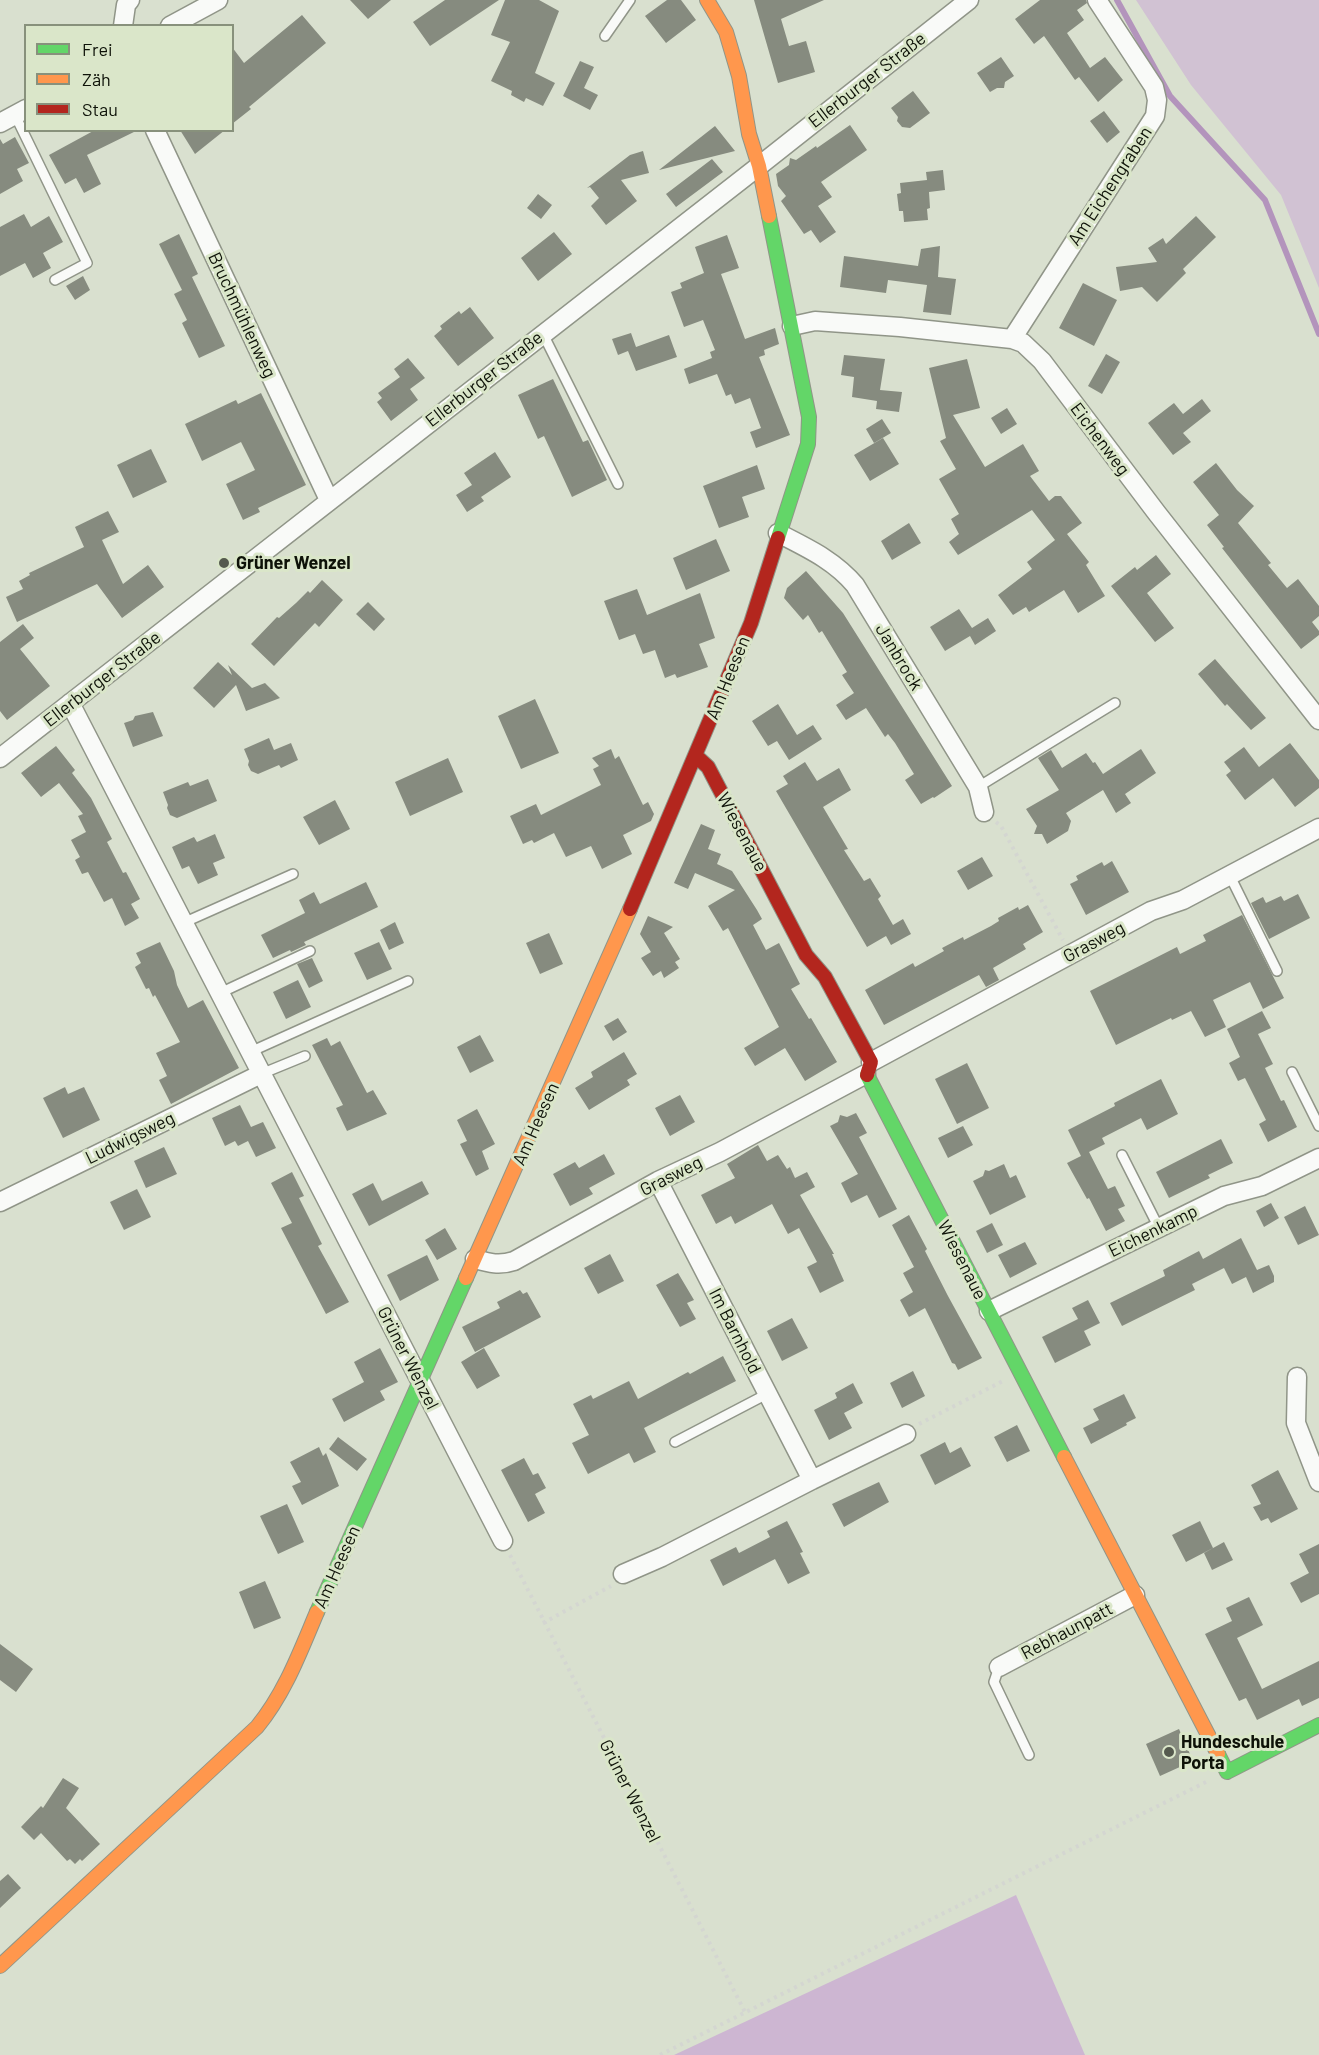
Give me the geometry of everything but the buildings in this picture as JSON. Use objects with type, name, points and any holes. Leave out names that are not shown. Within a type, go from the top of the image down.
[{"type":"street","points":[[123,24],[126,5],[130,0]]},
{"type":"street","points":[[174,24],[218,0]]},
{"type":"street","name":"Am Heesen","points":[[0,1966],[257,1727],[272,1709],[285,1686],[420,1380],[554,1086],[751,623],[808,444],[809,417],[759,166],[748,134],[739,76],[726,32],[708,0]]},
{"type":"street","name":"Ellerburger Straße","points":[[0,758],[969,0]]},
{"type":"street","name":"Am Eichengraben","points":[[1012,339],[1155,116],[1157,100],[1154,87],[1097,0]]},
{"type":"street","name":"Bruchmühlenweg","points":[[156,132],[329,500]]},
{"type":"street","name":"Eichenweg","points":[[792,326],[815,321],[900,327],[1012,339],[1023,343],[1042,361],[1156,512],[1319,720]]},
{"type":"street","name":"Janbrock","points":[[778,533],[829,560],[843,570],[855,585],[978,787],[984,812]]},
{"type":"street","name":"Grüner Wenzel","points":[[70,703],[503,1541]]},
{"type":"street","name":"Wiesenaue","points":[[696,756],[708,767],[807,955],[825,977],[989,1311],[1227,1772]]},
{"type":"street","name":"Grasweg","points":[[475,1258],[490,1264],[514,1262],[658,1181],[720,1152],[1071,954],[1151,911],[1183,900],[1319,828]]},
{"type":"street","name":"Ludwigsweg","points":[[0,1202],[261,1074]]},
{"type":"street","name":"Eichenkamp","points":[[989,1311],[1224,1196],[1262,1186],[1319,1158]]},
{"type":"street","name":"Im Barnhold","points":[[658,1181],[812,1480]]},
{"type":"street","points":[[1297,1377],[1296,1423],[1319,1482]]},
{"type":"street","points":[[623,1574],[906,1434]]},
{"type":"street","name":"Rebhaunpatt","points":[[999,1667],[1135,1595]]},
{"type":"street","points":[[1227,1772],[1319,1725]]},
{"type":"lane","points":[[605,36],[630,0]]},
{"type":"lane","points":[[13,116],[87,263],[55,280]]},
{"type":"lane","points":[[543,334],[618,484]]},
{"type":"lane","points":[[978,787],[1115,703]]},
{"type":"lane","points":[[183,923],[292,874]]},
{"type":"lane","points":[[1230,876],[1277,971]]},
{"type":"lane","points":[[220,993],[310,951]]},
{"type":"lane","points":[[250,1052],[408,981]]},
{"type":"lane","points":[[261,1074],[305,1056]]},
{"type":"lane","points":[[1292,1072],[1319,1126]]},
{"type":"lane","points":[[1122,1155],[1159,1228]]},
{"type":"lane","points":[[675,1442],[767,1394]]},
{"type":"lane","points":[[999,1667],[994,1682],[1029,1755]]},
{"type":"path","points":[[984,812],[1001,826],[1071,954]]},
{"type":"path","points":[[906,1434],[914,1427],[1020,1372]]},
{"type":"path","name":"Grüner Wenzel","points":[[503,1541],[543,1623],[746,2014]]},
{"type":"path","points":[[543,1623],[607,1589],[623,1574]]},
{"type":"path","points":[[660,2055],[1227,1772]]},
{"type":"shaded area","points":[[1136,0],[1319,0],[1319,288],[1281,195],[1191,85]]},
{"type":"shaded area","points":[[1016,1895],[1085,2055],[674,2055]]},
{"type":"waterway","points":[[1117,0],[1170,96],[1265,200],[1319,334]]},
{"type":"traffic: fast","points":[[769,216],[809,417],[808,444],[778,538]]},
{"type":"traffic: fast","points":[[867,1075],[1064,1457]]},
{"type":"traffic: fast","points":[[317,1612],[466,1278]]},
{"type":"traffic: fast","points":[[1218,1754],[1227,1772],[1319,1725]]},
{"type":"traffic: slow","points":[[707,0],[726,32],[739,76],[749,134],[759,166],[769,216]]},
{"type":"traffic: slow","points":[[466,1278],[630,909]]},
{"type":"traffic: slow","points":[[1064,1457],[1218,1754]]},
{"type":"traffic: slow","points":[[0,1966],[257,1727],[284,1686],[317,1612]]},
{"type":"traffic: jam","points":[[630,909],[751,623],[778,538]]},
{"type":"traffic: jam","points":[[696,756],[708,767],[806,955],[825,977],[871,1062],[867,1075]]},
{"type":"place","name":"Grüner Wenzel","points":[[224,563]]},
{"type":"place","name":"Hundeschule Porta","points":[[1169,1752]]}]
